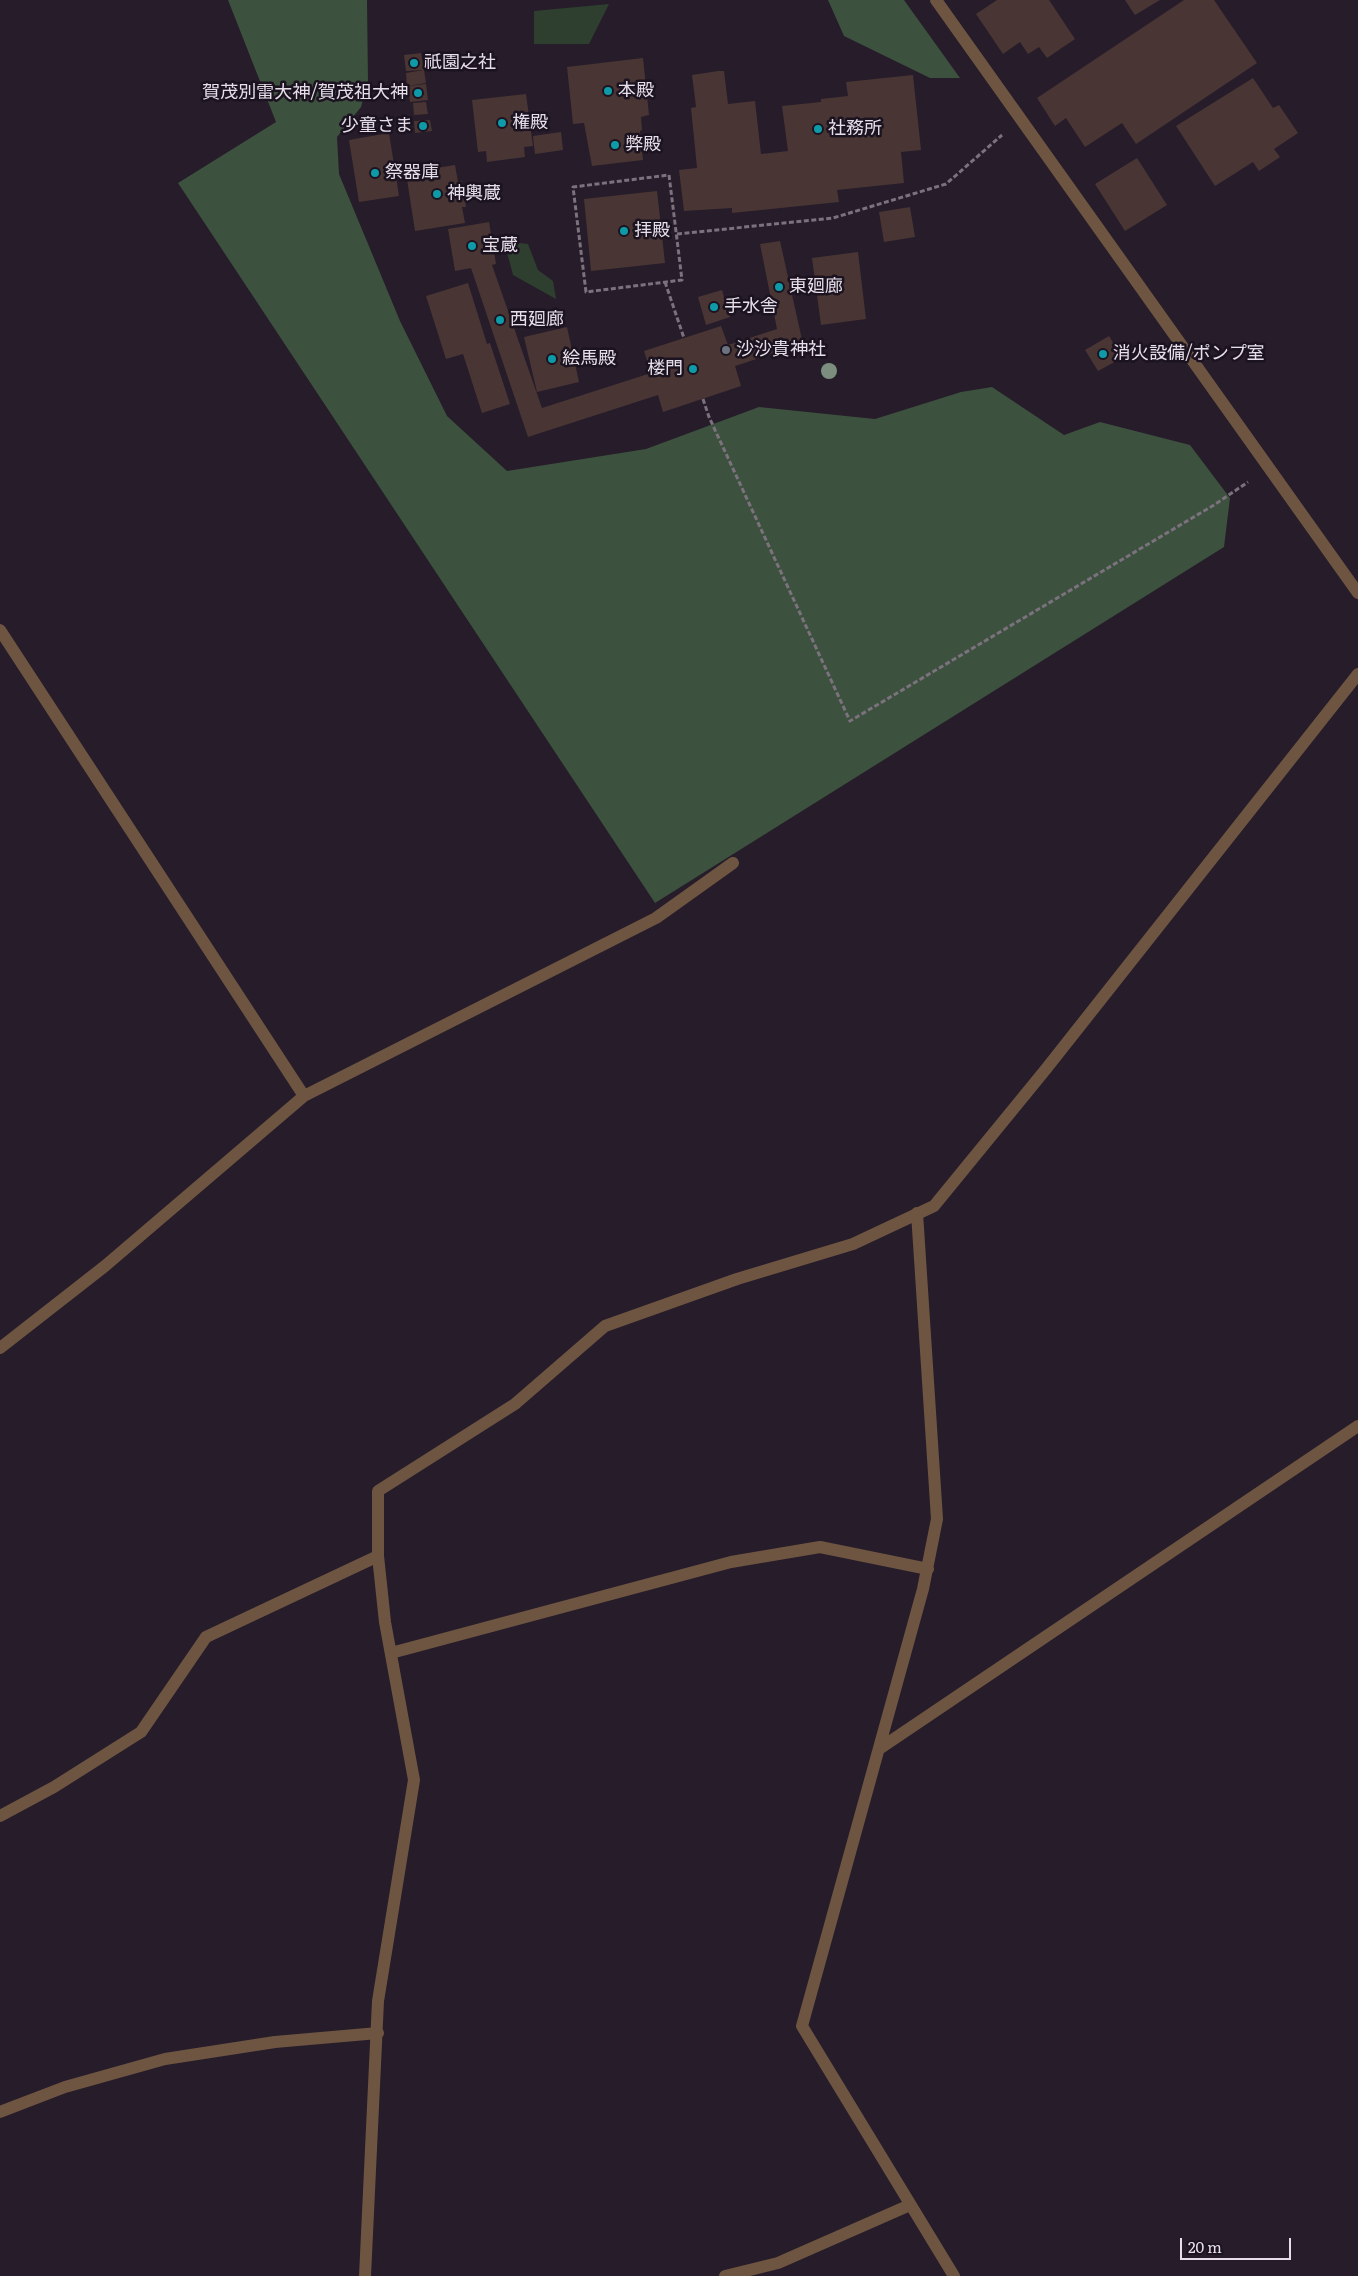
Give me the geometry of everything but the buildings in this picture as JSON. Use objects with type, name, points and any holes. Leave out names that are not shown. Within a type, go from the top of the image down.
[{"type":"street","points":[[936,0],[1358,593]]},
{"type":"street","points":[[0,630],[304,1096]]},
{"type":"street","points":[[365,2276],[378,2002],[414,1780],[385,1622],[378,1556],[378,1491],[515,1404],[604,1326],[737,1279],[854,1244],[934,1206],[1034,1085],[1358,674]]},
{"type":"street","points":[[0,1348],[105,1266],[304,1096],[656,918],[733,863]]},
{"type":"street","points":[[917,1213],[937,1519],[928,1569],[802,2026],[954,2276]]},
{"type":"street","points":[[879,1749],[1358,1426]]},
{"type":"street","points":[[391,1653],[731,1562],[820,1547],[928,1569]]},
{"type":"street","points":[[0,1816],[54,1787],[141,1732],[206,1637],[378,1556]]},
{"type":"street","points":[[0,2112],[65,2087],[166,2060],[276,2042],[378,2033]]},
{"type":"street","points":[[725,2276],[778,2263],[910,2205]]},
{"type":"path","points":[[676,234],[833,218],[946,184],[1021,118]]},
{"type":"path","points":[[669,175],[676,234],[682,280],[586,292],[573,187],[669,175]]},
{"type":"path","points":[[665,282],[684,338]]},
{"type":"path","points":[[703,399],[709,417],[850,721],[1214,505],[1268,469]]},
{"type":"green space","points":[[228,0],[367,0],[368,81],[361,107],[337,137],[339,174],[400,321],[447,416],[507,471],[646,449],[759,407],[875,419],[961,392],[992,387],[1064,435],[1100,422],[1190,445],[1230,498],[1224,547],[655,903],[178,183],[276,122]]},
{"type":"green space","points":[[828,0],[904,0],[960,78],[930,78],[844,36]]},
{"type":"green space","points":[[609,4],[589,44],[534,44],[534,11]]},
{"type":"green space","points":[[504,241],[528,244],[538,270],[553,281],[556,299],[513,275]]},
{"type":"place","name":"祇園之社","points":[[414,63]]},
{"type":"place","name":"本殿","points":[[608,91]]},
{"type":"place","name":"賀茂別雷大神/賀茂祖大神","points":[[418,93]]},
{"type":"place","name":"権殿","points":[[502,123]]},
{"type":"place","name":"少童さま","points":[[423,126]]},
{"type":"place","name":"社務所","points":[[818,129]]},
{"type":"place","name":"弊殿","points":[[615,145]]},
{"type":"place","name":"祭器庫","points":[[375,173]]},
{"type":"place","name":"神輿蔵","points":[[437,194]]},
{"type":"place","name":"拝殿","points":[[624,231]]},
{"type":"place","name":"宝蔵","points":[[472,246]]},
{"type":"place","name":"東廻廊","points":[[779,287]]},
{"type":"place","name":"手水舎","points":[[714,307]]},
{"type":"place","name":"西廻廊","points":[[500,320]]},
{"type":"place","name":"沙沙貴神社","points":[[726,350]]},
{"type":"place","name":"消火設備/ポンプ室","points":[[1103,354]]},
{"type":"place","name":"絵馬殿","points":[[552,359]]},
{"type":"place","name":"楼門","points":[[693,369]]}]
